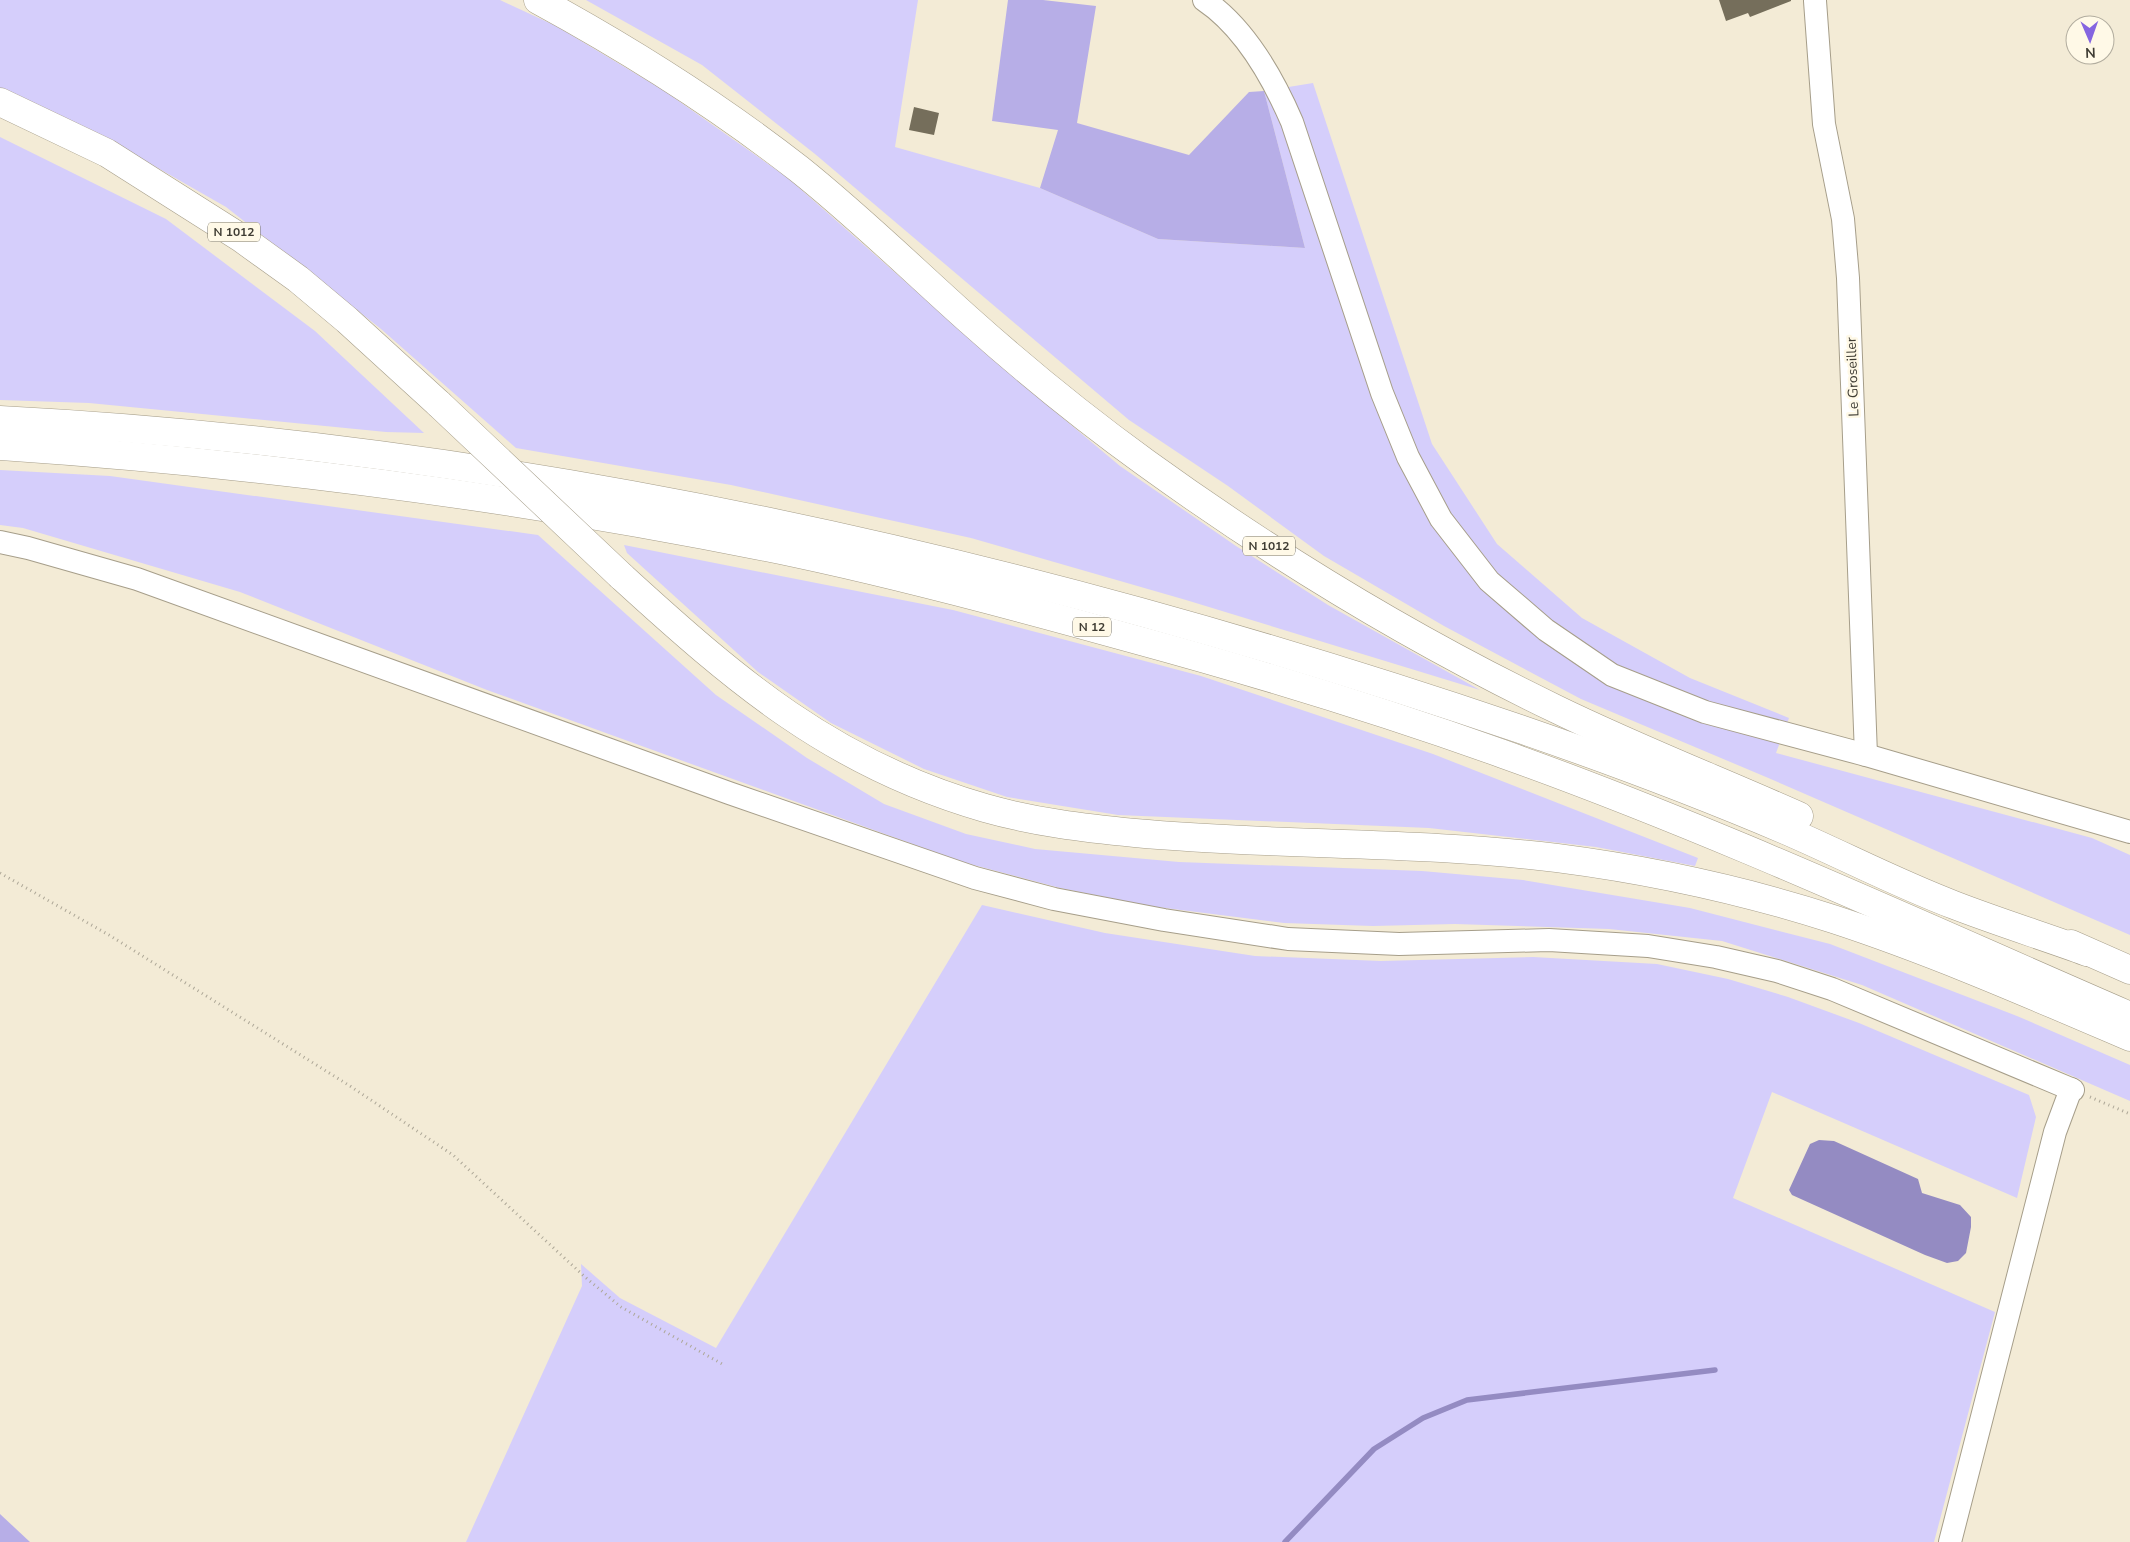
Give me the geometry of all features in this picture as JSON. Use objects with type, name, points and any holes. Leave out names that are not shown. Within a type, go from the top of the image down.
[{"type":"highway","name":"N 1012","points":[[538,0],[602,35],[672,78],[799,169],[1021,365],[1087,418],[1205,504],[1323,582],[1412,634],[1556,709],[1657,756],[1926,872],[2087,952]]},
{"type":"highway","name":"N 1012","points":[[0,102],[107,153],[242,238],[298,279],[348,320],[621,576],[717,662],[803,726],[856,758],[887,773],[987,809],[1076,827],[1135,833],[1484,851],[1558,858],[1654,873],[1764,899],[1883,936],[1951,962],[2130,1037]]},
{"type":"highway","name":"N 12","points":[[0,420],[253,440],[470,468],[714,510],[961,564],[1207,629],[1524,730],[1641,772],[1784,830],[1949,903],[2087,952],[2130,970]]},
{"type":"highway","name":"N 12","points":[[0,446],[116,454],[279,470],[504,500],[769,548],[954,589],[1203,658],[1354,704],[1626,798],[2130,1016]]},
{"type":"street","points":[[1204,0],[1226,20],[1247,44],[1266,70],[1280,95],[1292,122],[1382,393],[1408,458],[1441,519],[1489,581],[1546,630],[1612,675],[1705,712],[2130,832]]},
{"type":"street","name":"Le Groseiller","points":[[1815,1],[1824,124],[1843,219],[1848,278],[1866,756]]},
{"type":"street","points":[[0,542],[138,579],[729,793],[975,878],[1054,898],[1145,916],[1288,939],[1399,944],[1549,940],[1648,946],[1716,957],[1777,971],[1832,989],[2072,1089],[2055,1132],[1950,1542]]},
{"type":"path","points":[[0,873],[110,935],[350,1086],[453,1155],[584,1277],[621,1307],[724,1365]]},
{"type":"path","points":[[2072,1089],[2130,1114]]},
{"type":"shaded area","points":[[0,0],[500,0],[556,26],[663,90],[788,178],[1009,373],[1120,466],[1236,546],[1328,605],[1480,690],[1186,600],[971,538],[731,485],[516,448],[381,329],[226,207],[93,131],[0,88]]},
{"type":"shaded area","points":[[586,0],[918,0],[895,147],[1040,188],[1158,239],[1305,248],[1264,91],[1313,83],[1432,444],[1497,544],[1582,618],[1690,678],[1789,718],[1776,753],[2092,838],[2130,855],[2130,935],[1581,699],[1444,626],[1324,556],[1228,486],[1129,420],[815,154],[702,65]]},
{"type":"shaded area","points":[[1008,0],[1043,0],[1096,6],[1077,123],[1189,155],[1249,92],[1264,91],[1305,248],[1158,239],[1040,188],[1058,130],[992,121]]},
{"type":"shaded area","points":[[0,137],[166,219],[315,331],[424,433],[386,432],[89,403],[0,400]]},
{"type":"shaded area","points":[[0,470],[110,476],[538,535],[716,695],[807,758],[884,804],[966,834],[1035,849],[1179,862],[1422,871],[1523,880],[1690,908],[1830,944],[2017,1016],[2130,1065],[2130,1101],[1862,985],[1722,941],[1609,929],[1455,924],[1373,926],[1284,923],[1149,906],[1060,888],[962,862],[487,690],[240,592],[23,528],[0,525]]},
{"type":"shaded area","points":[[624,545],[953,610],[1201,676],[1433,754],[1698,858],[1695,866],[1596,847],[1429,828],[1118,815],[1007,797],[924,769],[831,723],[758,672],[627,553]]},
{"type":"shaded area","points":[[982,905],[1105,933],[1255,956],[1381,961],[1533,957],[1657,964],[1728,979],[1788,997],[1859,1023],[2029,1095],[2036,1117],[2017,1198],[1772,1092],[1733,1198],[1995,1312],[1934,1542],[466,1542],[582,1286],[581,1264],[620,1298],[716,1348]]},
{"type":"shaded area","points":[[1819,1140],[1834,1141],[1918,1179],[1922,1193],[1960,1205],[1971,1217],[1966,1253],[1958,1261],[1947,1263],[1925,1255],[1792,1195],[1789,1190],[1810,1144]]},
{"type":"shaded area","points":[[0,1514],[30,1542],[0,1542]]},
{"type":"building","points":[[1719,0],[1791,1],[1750,17],[1748,13],[1726,21]]},
{"type":"building","points":[[914,107],[939,113],[934,135],[909,130]]},
{"type":"waterway","points":[[1285,1542],[1374,1449],[1423,1418],[1467,1400],[1715,1370]]}]
